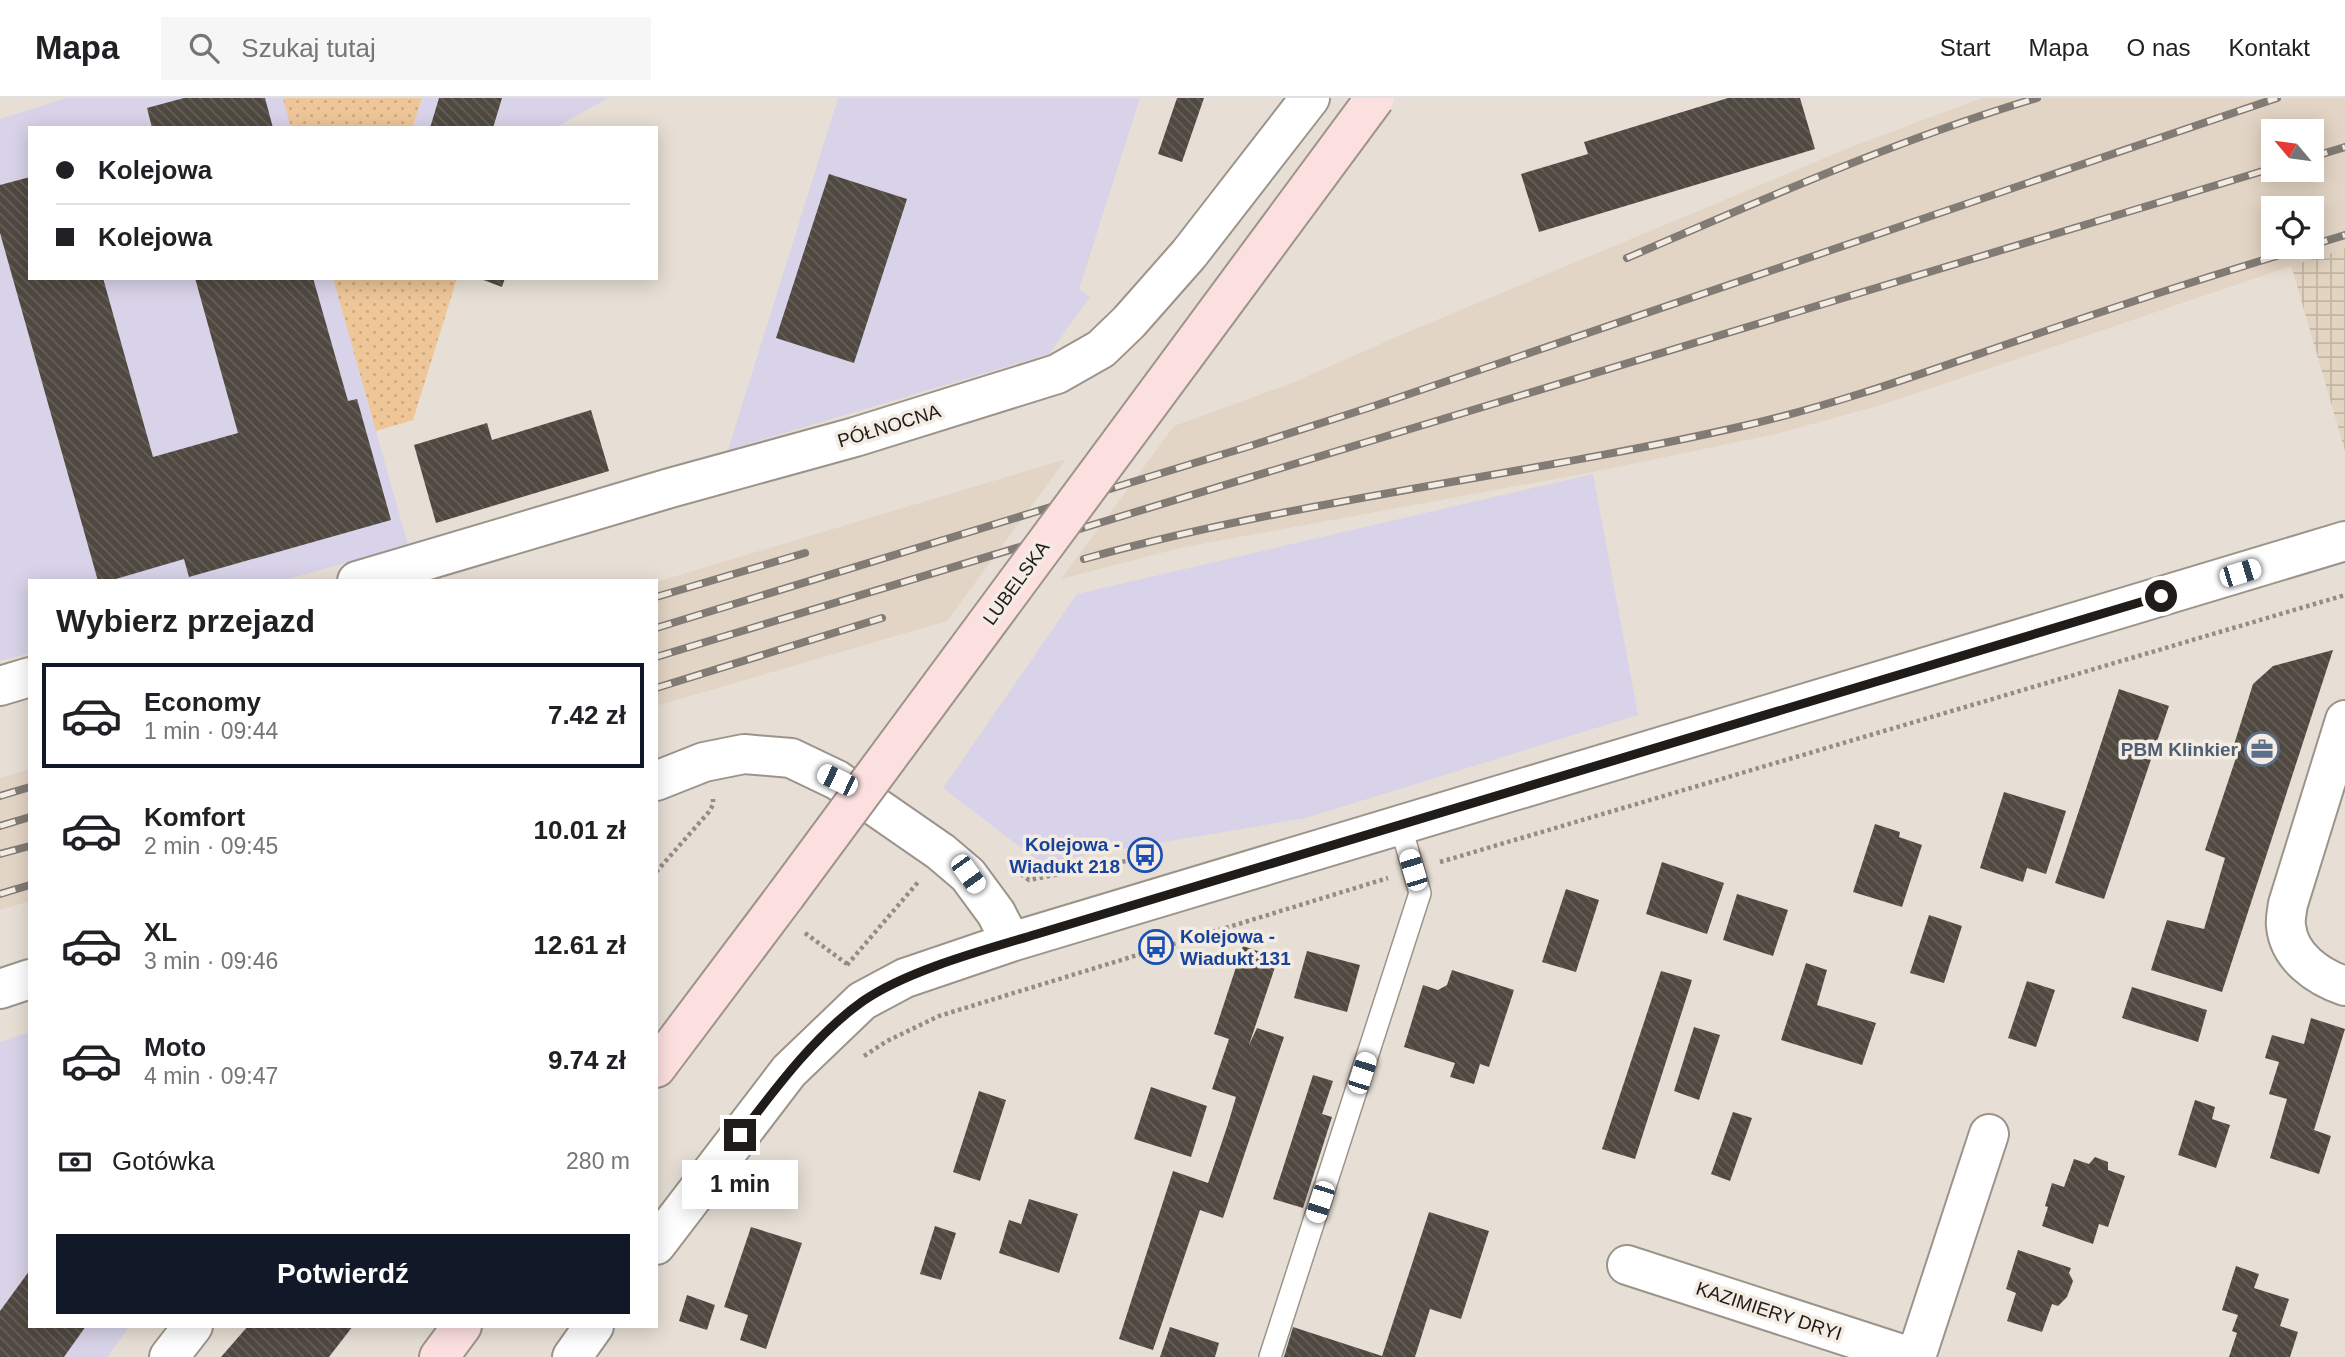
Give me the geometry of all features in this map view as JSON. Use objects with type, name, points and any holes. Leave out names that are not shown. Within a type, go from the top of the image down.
[{"type":"main road","name":"LUBELSKA","points":[[658,1066],[791,911],[1375,98]]},
{"type":"main road","points":[[439,1357],[461,1328]]},
{"type":"street","name":"PÓŁNOCNA","points":[[363,579],[670,488],[855,437],[1057,374],[1101,349],[1129,322],[1189,254],[1310,98]]},
{"type":"street","points":[[658,1242],[789,1071],[862,1002],[905,978],[1011,942],[2345,541]]},
{"type":"street","points":[[0,686],[28,678]]},
{"type":"street","points":[[2345,720],[2288,904],[2286,927],[2294,949],[2310,969],[2345,986]]},
{"type":"street","points":[[658,780],[704,762],[744,754],[791,758],[837,780],[941,852],[968,874],[996,913],[1011,942]]},
{"type":"street","points":[[0,989],[28,980]]},
{"type":"street","points":[[1914,1357],[1989,1134]]},
{"type":"street","name":"KAZIMIERY DRYI","points":[[1627,1265],[1914,1357]]},
{"type":"street","points":[[169,1357],[192,1328]]},
{"type":"street","points":[[572,1357],[593,1328]]},
{"type":"lane","points":[[1270,1357],[1420,893],[1400,824]]},
{"type":"path","points":[[854,1062],[887,1041],[939,1016],[1413,870],[2345,595]]},
{"type":"path","points":[[1008,865],[1029,880],[1126,861]]},
{"type":"path","points":[[791,911],[847,964]]},
{"type":"shaded area","points":[[66,98],[283,98],[290,126],[28,126],[28,280],[334,280],[408,545],[288,579],[28,579],[28,654],[0,661],[0,119]]},
{"type":"shaded area","points":[[283,98],[422,98],[413,126],[290,126]]},
{"type":"shaded area","points":[[422,98],[608,98],[559,126],[413,126]]},
{"type":"shaded area","points":[[838,98],[1140,98],[1079,289],[1090,297],[1049,354],[728,450]]},
{"type":"shaded area","points":[[1982,98],[2345,98],[2345,248],[2324,255],[2324,196],[2261,196],[2261,259],[2312,259],[1881,405],[1776,434],[1593,472],[1180,548],[1061,579],[1174,426],[1292,383],[1856,145]]},
{"type":"shaded area","points":[[2345,248],[2345,451],[2291,265],[2310,259],[2324,259],[2324,255]]},
{"type":"shaded area","points":[[334,280],[456,280],[413,420],[376,431]]},
{"type":"shaded area","points":[[1066,459],[947,621],[658,705],[658,581]]},
{"type":"shaded area","points":[[1593,474],[1638,715],[1306,818],[1041,863],[943,788],[1077,594]]},
{"type":"shaded area","points":[[28,770],[28,902],[0,910],[0,778]]},
{"type":"shaded area","points":[[28,1033],[28,1328],[128,1328],[107,1357],[0,1357],[0,1042]]},
{"type":"building","points":[[184,98],[265,98],[272,126],[152,126],[147,108]]},
{"type":"building","points":[[439,98],[502,98],[494,126],[431,126]]},
{"type":"building","points":[[1177,98],[1204,98],[1182,162],[1158,154]]},
{"type":"building","points":[[1728,98],[1800,98],[1815,149],[1539,232],[1521,174],[1588,154],[1584,142]]},
{"type":"building","points":[[829,174],[907,199],[854,363],[776,338]]},
{"type":"building","points":[[28,178],[28,280],[104,280],[153,457],[238,433],[196,280],[314,280],[348,401],[357,399],[391,520],[189,577],[184,559],[116,579],[97,579],[0,233],[0,185]]},
{"type":"building","points":[[483,280],[504,280],[502,287]]},
{"type":"building","points":[[591,410],[609,471],[436,523],[414,445],[487,423],[492,440]]},
{"type":"building","points":[[2333,650],[2222,992],[2151,970],[2167,920],[2204,929],[2225,858],[2205,850],[2238,752],[2232,751],[2253,684],[2273,666]]},
{"type":"building","points":[[2119,689],[2169,706],[2104,899],[2055,883]]},
{"type":"building","points":[[2004,792],[2066,811],[2046,874],[2027,868],[2023,882],[1980,868]]},
{"type":"building","points":[[1875,824],[1900,832],[1899,837],[1922,845],[1902,907],[1853,892]]},
{"type":"building","points":[[1662,862],[1724,883],[1707,934],[1646,914]]},
{"type":"building","points":[[1566,889],[1599,900],[1576,972],[1542,962]]},
{"type":"building","points":[[1737,894],[1788,910],[1773,956],[1723,940]]},
{"type":"building","points":[[1929,915],[1962,926],[1944,983],[1910,973]]},
{"type":"building","points":[[1243,946],[1278,958],[1249,1045],[1257,1028],[1284,1037],[1223,1218],[1200,1210],[1153,1350],[1119,1339],[1173,1171],[1208,1183],[1228,1124],[1236,1097],[1212,1089],[1229,1039],[1214,1034]]},
{"type":"building","points":[[1307,951],[1360,965],[1347,1012],[1294,998]]},
{"type":"building","points":[[1806,963],[1827,970],[1817,1005],[1876,1023],[1862,1065],[1781,1040]]},
{"type":"building","points":[[1452,970],[1514,990],[1489,1067],[1480,1064],[1474,1084],[1450,1077],[1455,1063],[1404,1047],[1423,985],[1438,990],[1447,985]]},
{"type":"building","points":[[1661,971],[1692,980],[1635,1159],[1602,1149]]},
{"type":"building","points":[[2027,981],[2055,990],[2036,1047],[2008,1038]]},
{"type":"building","points":[[2132,987],[2207,1010],[2198,1042],[2122,1018]]},
{"type":"building","points":[[2311,1018],[2345,1029],[2314,1130],[2331,1136],[2319,1174],[2270,1158],[2287,1099],[2269,1094],[2279,1062],[2265,1058],[2272,1035],[2304,1044]]},
{"type":"building","points":[[1694,1027],[1720,1035],[1699,1100],[1674,1091]]},
{"type":"building","points":[[1313,1075],[1333,1081],[1322,1114],[1332,1117],[1303,1208],[1273,1199]]},
{"type":"building","points":[[1151,1087],[1207,1106],[1191,1157],[1134,1139]]},
{"type":"building","points":[[979,1091],[1006,1100],[980,1181],[953,1172]]},
{"type":"building","points":[[2195,1100],[2215,1107],[2212,1119],[2230,1125],[2216,1168],[2178,1155]]},
{"type":"building","points":[[1733,1112],[1752,1118],[1730,1181],[1711,1174]]},
{"type":"building","points":[[2095,1157],[2108,1162],[2108,1170],[2125,1176],[2108,1227],[2099,1224],[2093,1244],[2042,1226],[2052,1183],[2064,1187],[2074,1159],[2089,1164]]},
{"type":"building","points":[[1029,1199],[1078,1214],[1059,1273],[999,1253],[1009,1220],[1021,1224]]},
{"type":"building","points":[[1429,1212],[1489,1231],[1461,1319],[1430,1309],[1415,1357],[1284,1357],[1293,1327],[1382,1356]]},
{"type":"building","points":[[935,1226],[956,1233],[941,1280],[920,1274]]},
{"type":"building","points":[[751,1227],[802,1243],[766,1349],[740,1340],[748,1315],[724,1307]]},
{"type":"building","points":[[2018,1250],[2071,1268],[2069,1273],[2073,1281],[2067,1297],[2058,1306],[2052,1304],[2042,1332],[2007,1321],[2016,1293],[2006,1289]]},
{"type":"building","points":[[2236,1266],[2259,1274],[2254,1288],[2289,1299],[2280,1326],[2298,1332],[2290,1357],[2229,1357],[2237,1333],[2232,1331],[2238,1315],[2222,1310]]},
{"type":"building","points":[[28,1273],[28,1328],[85,1328],[64,1357],[0,1357],[0,1311]]},
{"type":"building","points":[[687,1295],[715,1305],[707,1330],[679,1321]]},
{"type":"building","points":[[1170,1327],[1219,1343],[1215,1357],[1160,1357]]},
{"type":"building","points":[[246,1328],[351,1328],[329,1357],[221,1357]]},
{"type":"railway","points":[[1627,258],[1881,152],[2037,98]]},
{"type":"railway","points":[[658,627],[1371,407],[2277,98]]},
{"type":"railway","points":[[2324,153],[2345,147]]},
{"type":"railway","points":[[658,656],[2261,172]]},
{"type":"railway","points":[[2324,241],[2345,235]]},
{"type":"railway","points":[[1084,559],[1247,520],[1661,444],[1779,417],[1887,385],[2267,259]]},
{"type":"railway","points":[[658,596],[805,553]]},
{"type":"railway","points":[[658,687],[882,618]]},
{"type":"railway","points":[[0,796],[28,788]]},
{"type":"railway","points":[[0,826],[28,818]]},
{"type":"railway","points":[[0,854],[28,847]]},
{"type":"railway","points":[[0,894],[28,886]]},
{"type":"place","name":"PBM Klinkier","points":[[2262,749]]},
{"type":"place","name":"Kolejowa - Wiadukt 218","points":[[1145,855]]},
{"type":"place","name":"Kolejowa - Wiadukt 131","points":[[1156,947]]},
{"type":"route","points":[[740,1135],[789,1071],[833,1027],[862,1002],[905,978],[1037,934],[2161,596]]}]
